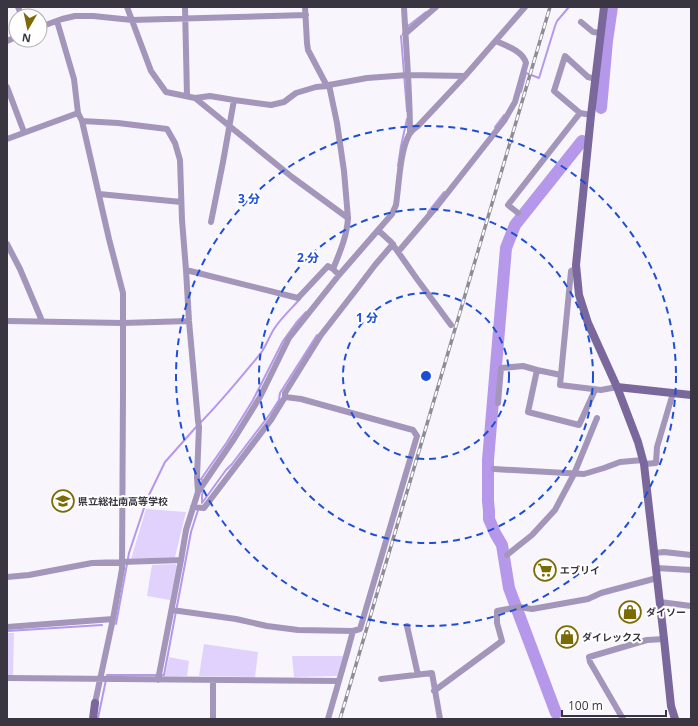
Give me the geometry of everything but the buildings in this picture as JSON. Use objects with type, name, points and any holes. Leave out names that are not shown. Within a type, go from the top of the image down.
[{"type":"street","points":[[127,7],[152,71],[166,92],[195,98],[210,96],[270,105],[284,102],[296,93],[316,87],[367,78],[406,75],[465,76]]},
{"type":"street","points":[[185,7],[187,96]]},
{"type":"street","points":[[306,7],[308,50],[328,85],[338,131],[344,171],[348,225],[336,273]]},
{"type":"street","points":[[404,7],[406,75],[410,133]]},
{"type":"street","points":[[405,34],[436,7]]},
{"type":"street","points":[[198,492],[260,397],[289,338],[336,273],[378,230],[395,210],[405,144],[410,133],[465,76],[525,7]]},
{"type":"street","points":[[604,7],[591,115],[576,265],[579,296],[588,323],[618,387],[638,442],[643,462],[671,706],[675,719]]},
{"type":"street","points":[[48,24],[75,16],[93,16],[132,20],[306,15]]},
{"type":"street","points":[[57,21],[74,79],[78,113],[82,121],[123,294],[126,562],[122,569],[104,679],[95,703],[92,719]]},
{"type":"street","points":[[581,22],[593,32],[601,33]]},
{"type":"street","points":[[398,252],[472,163],[504,121],[516,102],[526,60],[523,55],[496,41]]},
{"type":"street","points":[[591,115],[580,113],[554,91],[565,56],[588,77],[596,79]]},
{"type":"street","points":[[7,87],[24,132]]},
{"type":"street","points":[[195,98],[292,177],[348,218]]},
{"type":"street","points":[[211,222],[224,162],[234,100]]},
{"type":"street","points":[[7,139],[78,113]]},
{"type":"street","points":[[518,213],[508,205],[580,113]]},
{"type":"street","points":[[82,121],[118,123],[167,129],[175,143],[180,160],[183,242],[199,425],[197,477],[198,492],[197,508],[186,530],[175,610],[159,677]]},
{"type":"street","points":[[99,194],[182,202]]},
{"type":"street","points":[[378,230],[393,244],[451,325]]},
{"type":"street","points":[[7,244],[20,269],[42,322]]},
{"type":"street","points":[[197,508],[204,508],[271,420],[285,397],[285,392],[321,334],[393,244]]},
{"type":"street","points":[[186,270],[298,298],[328,266],[336,273]]},
{"type":"street","points":[[577,268],[571,271],[560,385],[595,390],[618,387],[691,395]]},
{"type":"street","points":[[7,321],[123,323],[189,321]]},
{"type":"street","points":[[498,403],[501,368],[523,366],[561,375]]},
{"type":"street","points":[[537,370],[528,412],[579,424],[595,390]]},
{"type":"street","points":[[494,469],[584,474],[620,462],[656,463],[657,446],[673,393]]},
{"type":"street","points":[[175,610],[298,630],[352,631],[360,629],[417,436],[413,430],[301,399],[285,397]]},
{"type":"street","points":[[507,555],[532,535],[555,510],[574,474],[597,418]]},
{"type":"street","points":[[654,553],[664,552],[691,555]]},
{"type":"street","points":[[7,577],[29,575],[92,563],[181,560]]},
{"type":"street","points":[[656,568],[691,570]]},
{"type":"street","points":[[434,691],[502,641],[497,623],[497,611],[519,607],[532,609],[588,599],[602,593],[657,578]]},
{"type":"street","points":[[660,602],[691,606]]},
{"type":"street","points":[[7,627],[113,619]]},
{"type":"street","points":[[407,626],[418,675]]},
{"type":"street","points":[[328,719],[352,631]]},
{"type":"street","points":[[623,719],[590,662],[589,657],[647,640],[664,639]]},
{"type":"street","points":[[381,679],[432,673],[440,719]]},
{"type":"street","points":[[7,678],[104,679],[159,677],[213,680],[339,681]]},
{"type":"street","points":[[213,680],[213,719]]},
{"type":"shaded area","points":[[146,509],[186,512],[175,557],[131,559]]},
{"type":"shaded area","points":[[175,564],[177,566],[170,600],[147,596],[152,565]]},
{"type":"shaded area","points":[[7,633],[14,633],[13,676],[7,676]]},
{"type":"shaded area","points":[[204,644],[258,652],[255,677],[199,676]]},
{"type":"shaded area","points":[[292,656],[343,656],[337,676],[294,677]]},
{"type":"shaded area","points":[[169,657],[189,661],[187,676],[165,676]]},
{"type":"waterway","points":[[521,92],[526,73],[539,78],[557,21],[569,7]]},
{"type":"waterway","points":[[601,108],[607,41],[612,7]]},
{"type":"waterway","points":[[408,26],[426,12]]},
{"type":"waterway","points":[[401,36],[407,111]]},
{"type":"waterway","points":[[495,127],[504,115]]},
{"type":"waterway","points":[[398,166],[407,119]]},
{"type":"waterway","points":[[556,713],[509,588],[502,545],[489,519],[488,460],[506,248],[515,225],[582,141]]},
{"type":"waterway","points":[[428,212],[444,192]]},
{"type":"waterway","points":[[200,423],[224,398],[261,353],[277,325],[300,299]]},
{"type":"waterway","points":[[202,480],[201,479],[227,442],[253,400],[283,341],[306,312]]},
{"type":"waterway","points":[[202,503],[270,414],[279,400],[280,393],[317,335]]},
{"type":"waterway","points":[[116,624],[129,553],[149,495],[165,462],[197,426]]},
{"type":"waterway","points":[[202,502],[203,492]]},
{"type":"waterway","points":[[98,718],[107,675],[164,675],[191,532],[198,510]]},
{"type":"waterway","points":[[7,631],[102,625]]},
{"type":"railway","points":[[340,719],[550,7]]},
{"type":"place","name":"県立総社南高等学校","points":[[63,501]]},
{"type":"place","name":"エブリイ","points":[[545,570]]},
{"type":"place","name":"ダイソー","points":[[630,612]]},
{"type":"place","name":"ダイレックス","points":[[567,637]]}]
